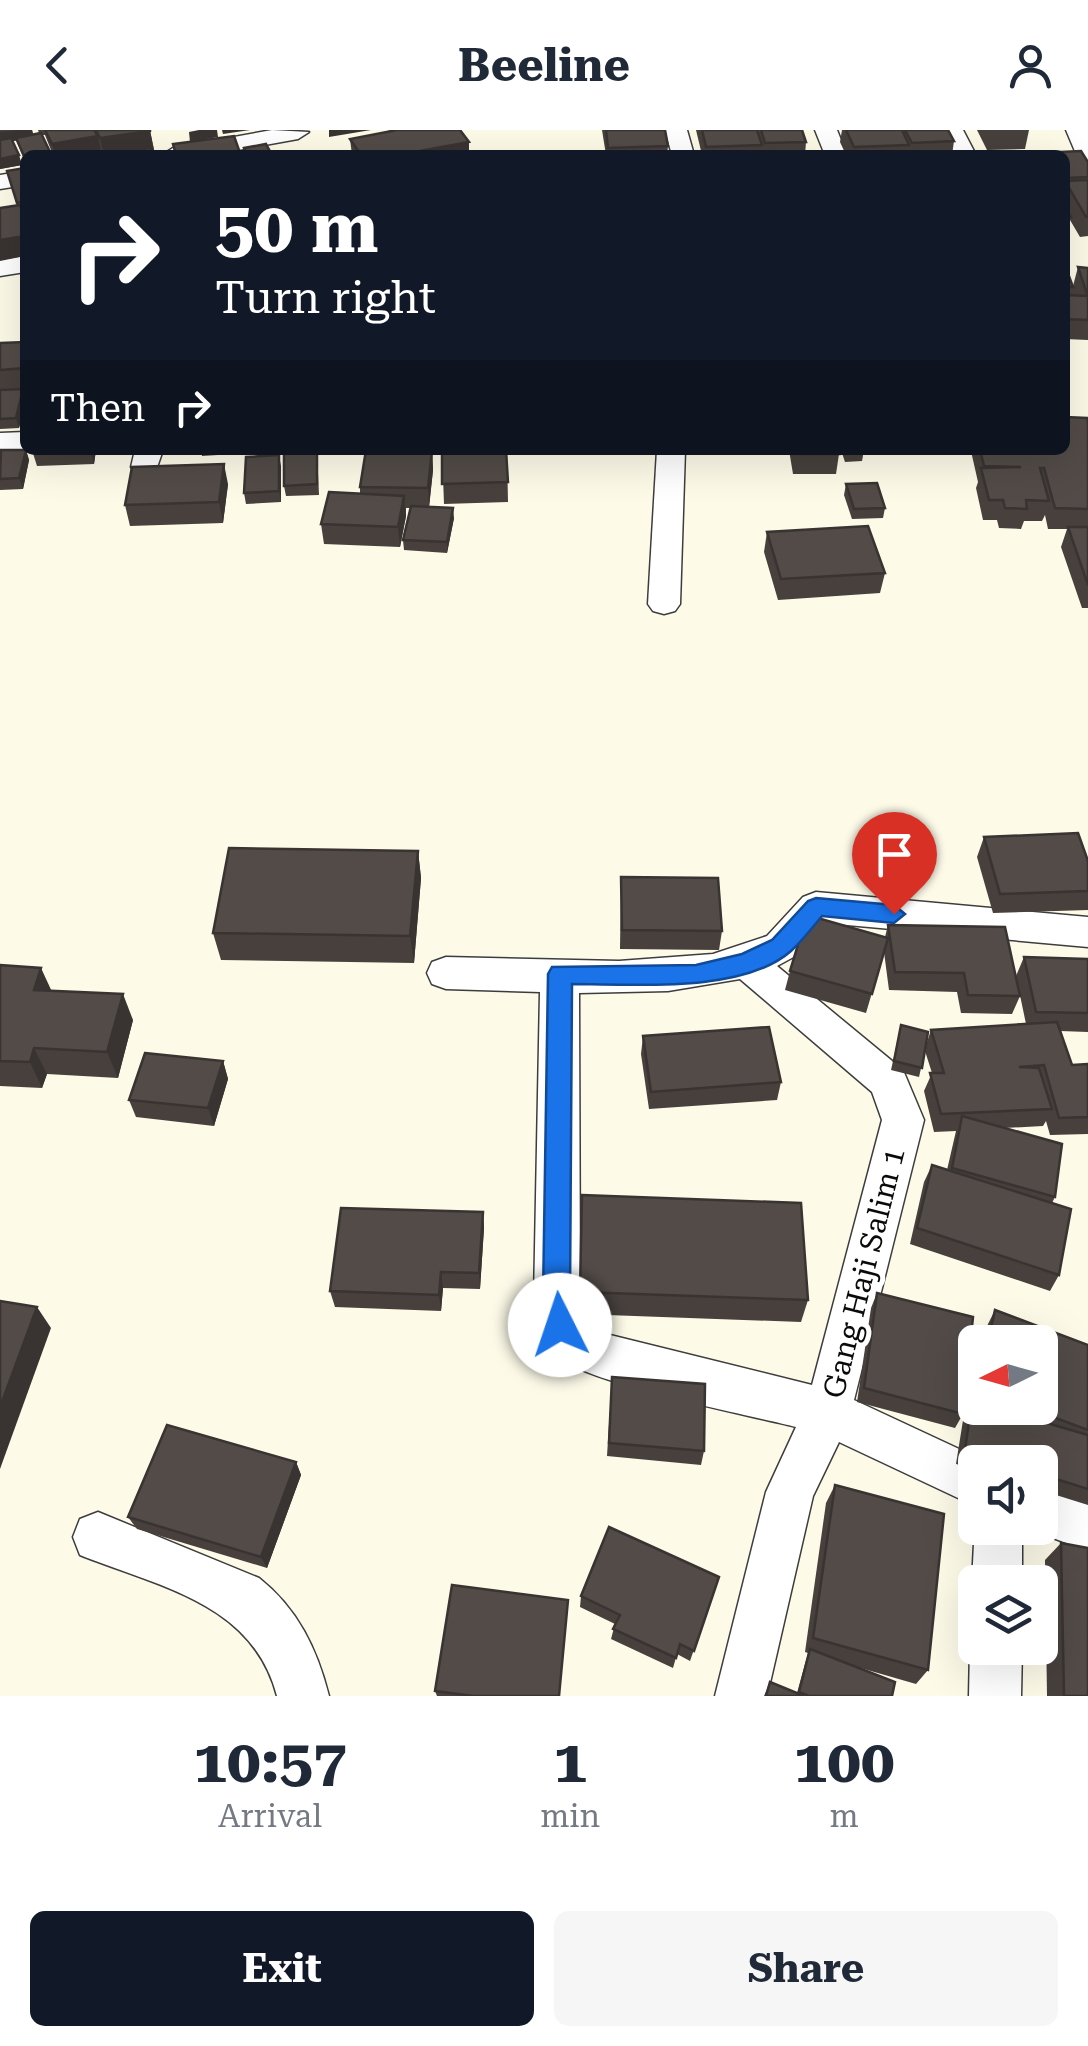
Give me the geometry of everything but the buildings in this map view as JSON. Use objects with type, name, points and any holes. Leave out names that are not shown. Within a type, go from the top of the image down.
[{"type":"street","points":[[1077,130],[1088,156]]},
{"type":"street","points":[[172,150],[298,132]]},
{"type":"street","points":[[664,604],[671,455]]},
{"type":"street","points":[[446,973],[696,975],[746,962],[780,947],[816,907],[1088,932]]},
{"type":"street","name":"Gang Haji Salim 1","points":[[740,1696],[790,1492],[828,1412],[903,1120],[889,1082],[746,962]]},
{"type":"street","points":[[560,974],[556,1298],[560,1325],[570,1342],[590,1352],[828,1412],[958,1474]]},
{"type":"street","points":[[1058,1515],[1088,1526]]},
{"type":"street","points":[[98,1538],[241,1596],[261,1610],[294,1660],[303,1696]]},
{"type":"street","points":[[995,1696],[996,1665]]},
{"type":"route","points":[[560,1325],[556,1298],[560,974],[696,975],[746,962],[780,947],[816,907],[894,914]]}]
